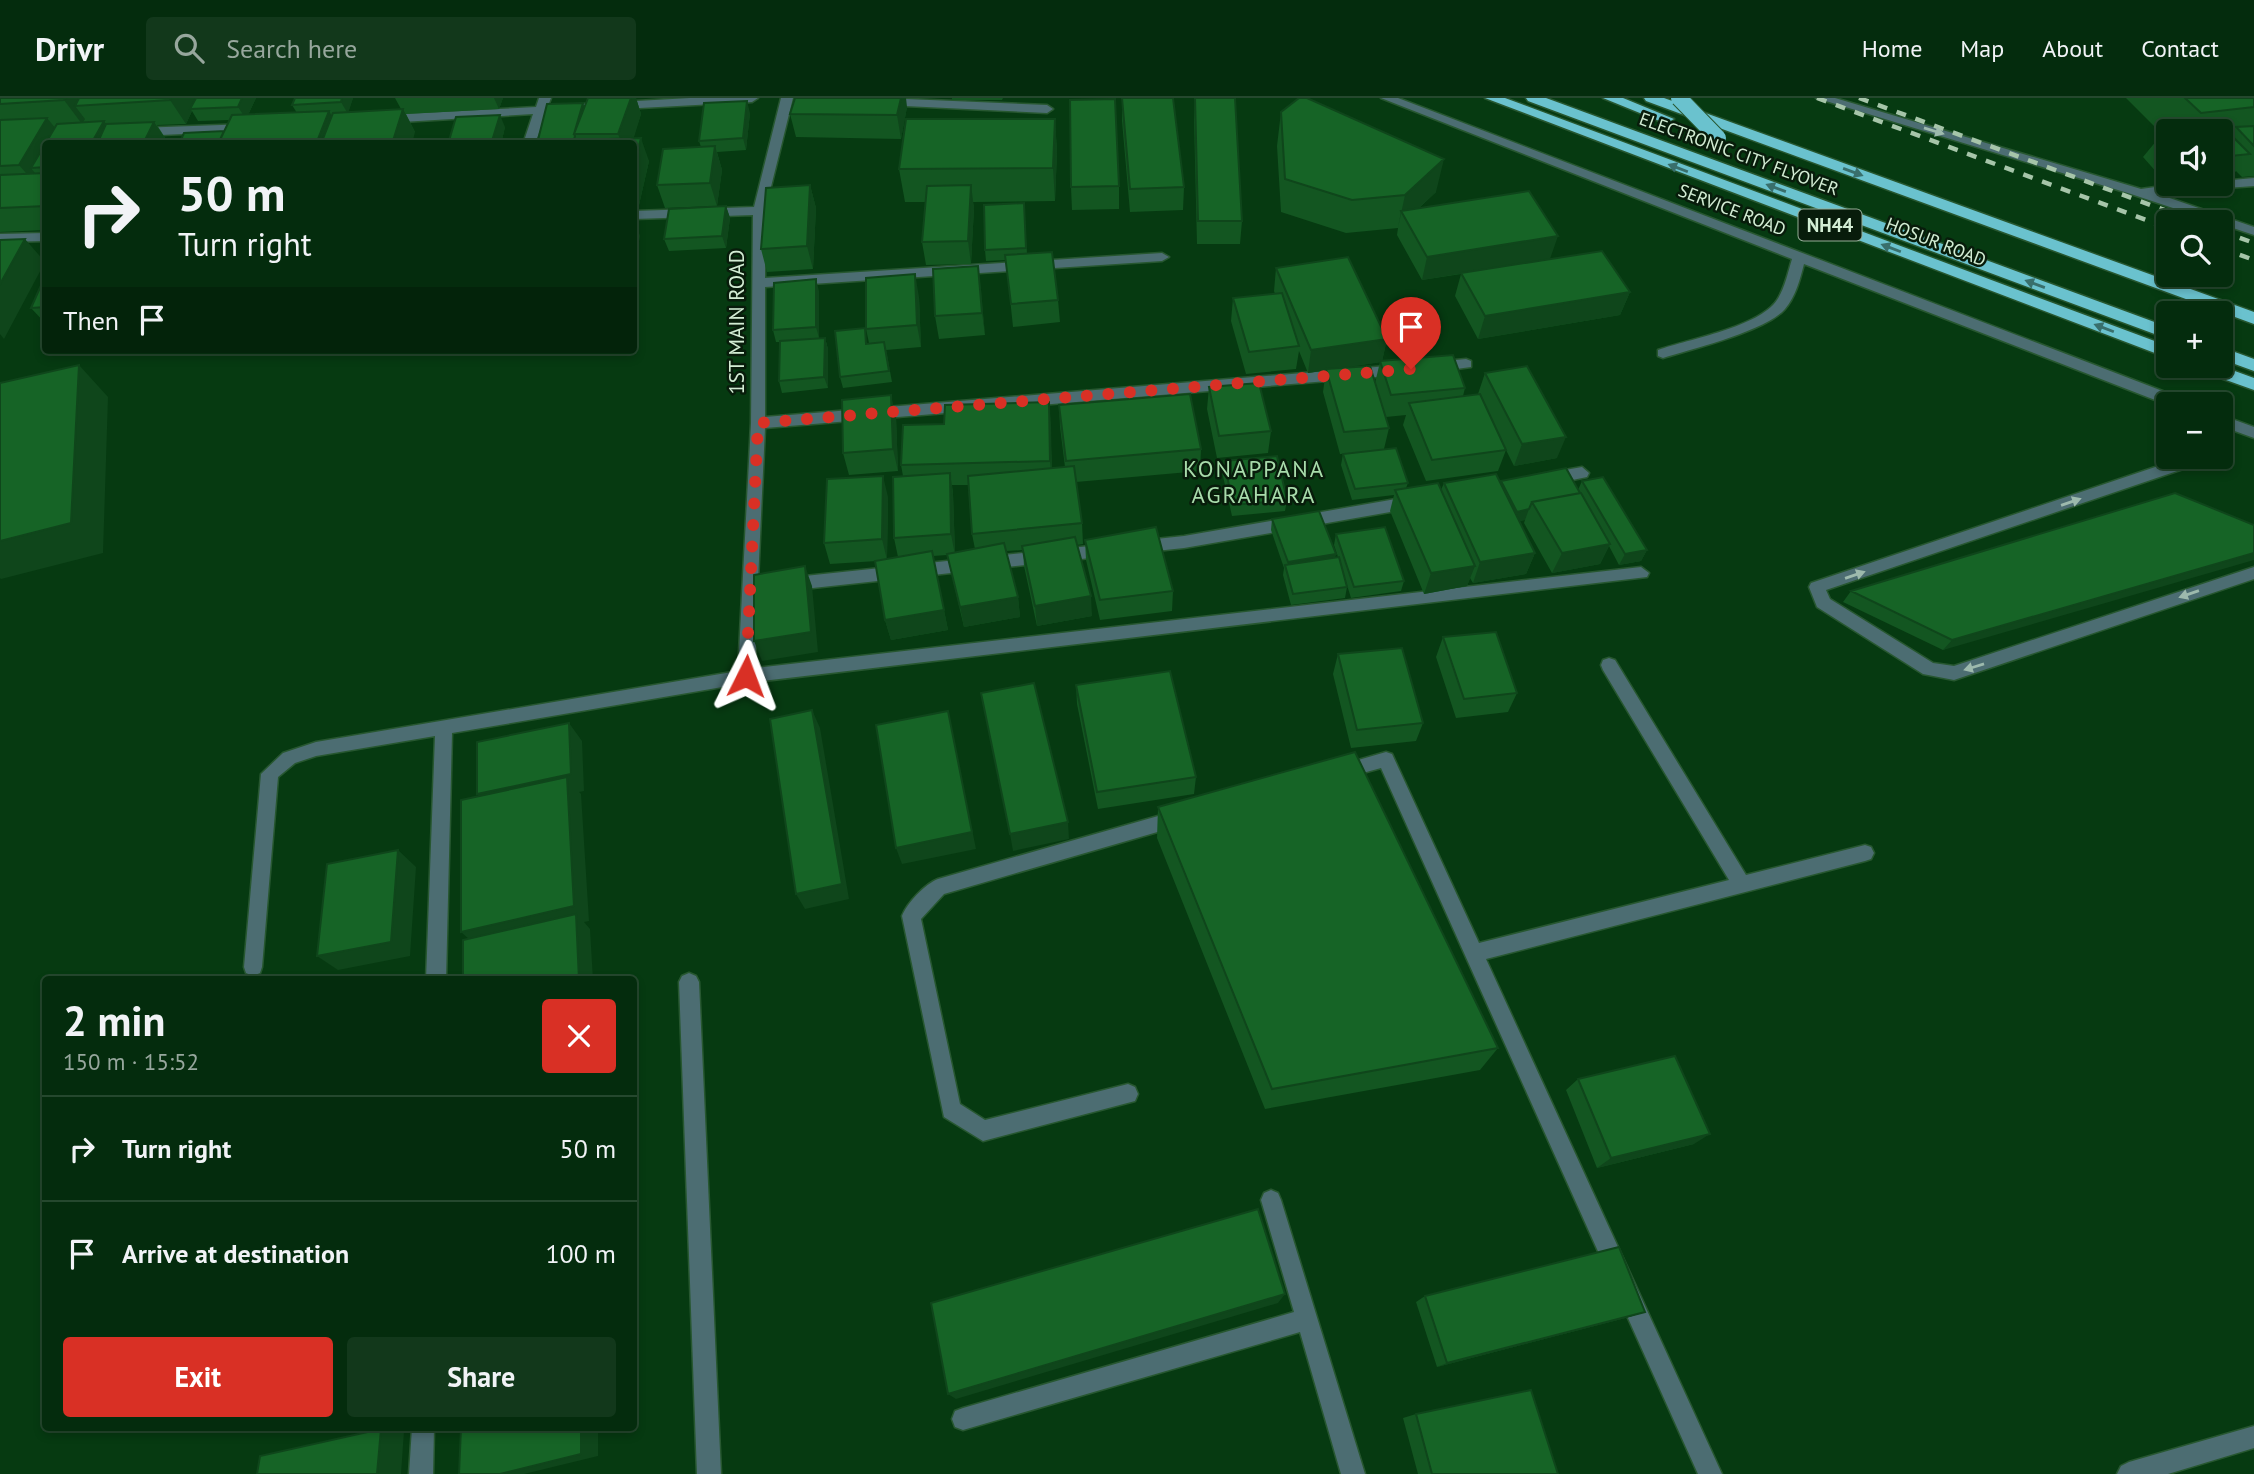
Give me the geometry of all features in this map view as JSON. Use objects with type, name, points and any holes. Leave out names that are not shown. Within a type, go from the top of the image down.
[{"type":"highway","name":"HOSUR ROAD","points":[[1492,98],[2156,347]]},
{"type":"highway","name":"ELECTRONIC CITY FLYOVER","points":[[1533,98],[2156,329]]},
{"type":"highway","name":"ELECTRONIC CITY FLYOVER","points":[[1610,98],[2169,301]]},
{"type":"highway","name":"HOSUR ROAD","points":[[1651,98],[2254,318]]},
{"type":"highway","points":[[1679,98],[1718,138]]},
{"type":"highway","points":[[2233,324],[2254,332]]},
{"type":"highway","points":[[2233,357],[2254,365]]},
{"type":"highway","points":[[2233,376],[2254,384]]},
{"type":"street","points":[[376,119],[543,103],[752,98]]},
{"type":"street","name":"1ST MAIN ROAD","points":[[746,676],[758,423],[759,211],[787,98]]},
{"type":"street","name":"SERVICE ROAD","points":[[1387,98],[2156,394]]},
{"type":"street","points":[[1822,98],[2135,191],[2254,231]]},
{"type":"street","points":[[874,100],[1047,109]]},
{"type":"street","points":[[530,140],[543,103]]},
{"type":"street","points":[[126,132],[265,127]]},
{"type":"street","points":[[2135,191],[2254,182]]},
{"type":"street","points":[[637,215],[759,211]]},
{"type":"street","points":[[0,239],[42,237]]},
{"type":"street","points":[[757,283],[1162,257]]},
{"type":"street","points":[[1662,353],[1754,322],[1776,311],[1787,295],[1799,257]]},
{"type":"street","points":[[758,423],[1466,364]]},
{"type":"street","points":[[2233,425],[2254,433]]},
{"type":"street","points":[[2166,469],[1817,587],[1823,603],[1930,669],[1954,673],[2254,573]]},
{"type":"street","points":[[1528,482],[1582,473]]},
{"type":"street","points":[[751,588],[1184,542],[1435,498]]},
{"type":"street","points":[[253,967],[270,774],[289,758],[316,749],[746,676],[1641,573]]},
{"type":"street","points":[[1609,664],[1742,885]]},
{"type":"street","points":[[436,976],[444,727]]},
{"type":"street","points":[[1325,777],[1386,758],[1710,1474]]},
{"type":"street","points":[[1128,1094],[983,1131],[951,1110],[911,916],[938,887],[1191,815]]},
{"type":"street","points":[[1475,953],[1865,853]]},
{"type":"street","points":[[689,982],[709,1474]]},
{"type":"street","points":[[1271,1200],[1353,1474]]},
{"type":"street","points":[[963,1419],[1307,1319]]},
{"type":"street","points":[[421,1474],[423,1431]]},
{"type":"street","points":[[2129,1474],[2254,1437]]},
{"type":"building","points":[[0,98],[66,98],[0,104]]},
{"type":"building","points":[[79,98],[171,98],[75,106]]},
{"type":"building","points":[[196,98],[242,98],[238,107],[190,109]]},
{"type":"building","points":[[295,98],[342,98],[341,102],[292,105]]},
{"type":"building","points":[[588,98],[631,98],[618,134],[574,134]]},
{"type":"building","points":[[795,98],[901,98],[897,115],[790,114]]},
{"type":"building","points":[[1122,98],[1173,98],[1184,187],[1130,189]]},
{"type":"building","points":[[1195,98],[1235,98],[1242,221],[1198,221]]},
{"type":"building","points":[[1299,98],[1307,98],[1444,159],[1405,195],[1352,200],[1285,179],[1281,112]]},
{"type":"building","points":[[2185,98],[2254,98],[2254,107],[2201,113]]},
{"type":"building","points":[[1115,99],[1119,186],[1071,187],[1070,100]]},
{"type":"building","points":[[747,101],[743,138],[699,141],[704,103]]},
{"type":"building","points":[[583,103],[574,140],[538,140],[547,104]]},
{"type":"building","points":[[403,109],[393,140],[323,140],[333,113]]},
{"type":"building","points":[[329,111],[318,140],[220,140],[232,115]]},
{"type":"building","points":[[500,115],[492,140],[449,140],[456,117]]},
{"type":"building","points":[[47,118],[19,165],[0,166],[0,120]]},
{"type":"building","points":[[906,119],[1055,119],[1053,168],[899,169]]},
{"type":"building","points":[[104,121],[93,140],[48,140],[57,124]]},
{"type":"building","points":[[154,122],[145,140],[99,140],[106,124]]},
{"type":"building","points":[[2254,126],[2254,146],[2236,127]]},
{"type":"building","points":[[224,131],[220,140],[181,140],[184,133]]},
{"type":"building","points":[[2233,137],[2250,154],[2233,156]]},
{"type":"building","points":[[641,138],[637,155],[637,140],[574,140]]},
{"type":"building","points":[[715,146],[710,183],[657,185],[663,149]]},
{"type":"building","points":[[42,149],[42,167],[31,168]]},
{"type":"building","points":[[42,173],[42,206],[0,208],[0,175]]},
{"type":"building","points":[[810,185],[807,246],[761,249],[766,188]]},
{"type":"building","points":[[971,185],[968,241],[922,242],[927,186]]},
{"type":"building","points":[[1529,191],[1558,236],[1427,257],[1401,211]]},
{"type":"building","points":[[1024,203],[1026,248],[985,250],[984,205]]},
{"type":"building","points":[[726,206],[722,236],[664,239],[669,209]]},
{"type":"building","points":[[25,239],[0,284],[0,240]]},
{"type":"building","points":[[1602,251],[1630,292],[1485,316],[1461,273]]},
{"type":"building","points":[[1052,252],[1058,300],[1011,304],[1005,255]]},
{"type":"building","points":[[1348,257],[1387,339],[1311,350],[1276,268]]},
{"type":"building","points":[[978,266],[982,313],[935,316],[933,269]]},
{"type":"building","points":[[915,274],[917,325],[866,329],[866,278]]},
{"type":"building","points":[[816,279],[816,327],[773,330],[774,283]]},
{"type":"building","points":[[42,283],[42,307],[31,308]]},
{"type":"building","points":[[1282,293],[1299,346],[1249,352],[1233,298]]},
{"type":"building","points":[[865,328],[866,344],[884,342],[889,371],[840,377],[835,331]]},
{"type":"building","points":[[825,338],[824,377],[779,381],[780,341]]},
{"type":"building","points":[[1453,355],[1465,388],[1391,395],[1380,361]]},
{"type":"building","points":[[79,365],[71,523],[0,541],[0,383]]},
{"type":"building","points":[[1370,366],[1389,428],[1344,432],[1326,369]]},
{"type":"building","points":[[1527,366],[1566,437],[1522,444],[1485,373]]},
{"type":"building","points":[[1259,383],[1271,431],[1219,436],[1209,387]]},
{"type":"building","points":[[1190,394],[1201,449],[1066,461],[1059,405]]},
{"type":"building","points":[[1480,394],[1506,450],[1432,460],[1409,403]]},
{"type":"building","points":[[891,395],[893,449],[843,453],[842,400]]},
{"type":"building","points":[[1049,402],[1050,461],[901,465],[903,425],[944,424],[945,405]]},
{"type":"building","points":[[1396,448],[1408,483],[1355,489],[1343,454]]},
{"type":"building","points":[[1277,456],[1287,500],[1233,505],[1224,461]]},
{"type":"building","points":[[1074,466],[1082,523],[972,534],[968,476]]},
{"type":"building","points":[[1566,468],[1580,493],[1532,502],[1529,509],[1517,512],[1501,481]]},
{"type":"building","points":[[950,473],[951,534],[894,538],[893,477]]},
{"type":"building","points":[[1496,474],[1535,553],[1480,562],[1444,483]]},
{"type":"building","points":[[883,476],[882,539],[824,543],[827,479]]},
{"type":"building","points":[[1603,477],[1647,550],[1625,554],[1582,481]]},
{"type":"building","points":[[1438,483],[1475,566],[1431,573],[1395,490]]},
{"type":"building","points":[[1581,493],[1610,544],[1562,553],[1532,502]]},
{"type":"building","points":[[2175,493],[2254,525],[2254,553],[1952,640],[1851,591]]},
{"type":"building","points":[[1319,511],[1336,554],[1288,562],[1272,519]]},
{"type":"building","points":[[1156,527],[1173,591],[1100,600],[1085,540]]},
{"type":"building","points":[[1385,527],[1404,581],[1354,587],[1336,534]]},
{"type":"building","points":[[1075,537],[1091,596],[1035,606],[1022,546]]},
{"type":"building","points":[[1004,543],[1018,597],[960,607],[947,554]]},
{"type":"building","points":[[932,551],[944,610],[885,620],[875,561]]},
{"type":"building","points":[[1339,557],[1347,587],[1293,594],[1285,565]]},
{"type":"building","points":[[805,566],[811,632],[754,641],[754,575]]},
{"type":"building","points":[[1496,632],[1517,693],[1464,699],[1443,637]]},
{"type":"building","points":[[1402,648],[1423,723],[1357,730],[1338,654]]},
{"type":"building","points":[[1170,671],[1196,777],[1097,792],[1076,685]]},
{"type":"building","points":[[1034,683],[1068,822],[1010,834],[981,693]]},
{"type":"building","points":[[812,710],[842,884],[796,894],[770,719]]},
{"type":"building","points":[[948,711],[972,832],[896,848],[876,725]]},
{"type":"building","points":[[569,723],[571,774],[477,794],[477,742]]},
{"type":"building","points":[[1355,752],[1498,1048],[1272,1089],[1158,807]]},
{"type":"building","points":[[567,777],[574,906],[461,932],[461,800]]},
{"type":"building","points":[[398,850],[391,942],[317,956],[327,864]]},
{"type":"building","points":[[576,914],[579,976],[463,976],[463,940]]},
{"type":"building","points":[[1675,1056],[1710,1134],[1611,1158],[1578,1079]]},
{"type":"building","points":[[1258,1209],[1285,1294],[948,1394],[931,1303]]},
{"type":"building","points":[[1619,1247],[1645,1312],[1447,1363],[1425,1296]]},
{"type":"building","points":[[1531,1390],[1558,1474],[1432,1474],[1416,1414]]},
{"type":"building","points":[[381,1431],[377,1474],[257,1474],[260,1456]]},
{"type":"building","points":[[461,1431],[581,1431],[581,1454],[500,1474],[459,1474]]},
{"type":"railway","points":[[1817,98],[2156,224]]},
{"type":"railway","points":[[1859,98],[2164,210]]},
{"type":"railway","points":[[2233,235],[2254,243]]},
{"type":"railway","points":[[2233,252],[2254,260]]},
{"type":"district","name":"KONAPPANA AGRAHARA","points":[[1254,482]]},
{"type":"route","points":[[746,676],[758,423],[1411,369]]}]
